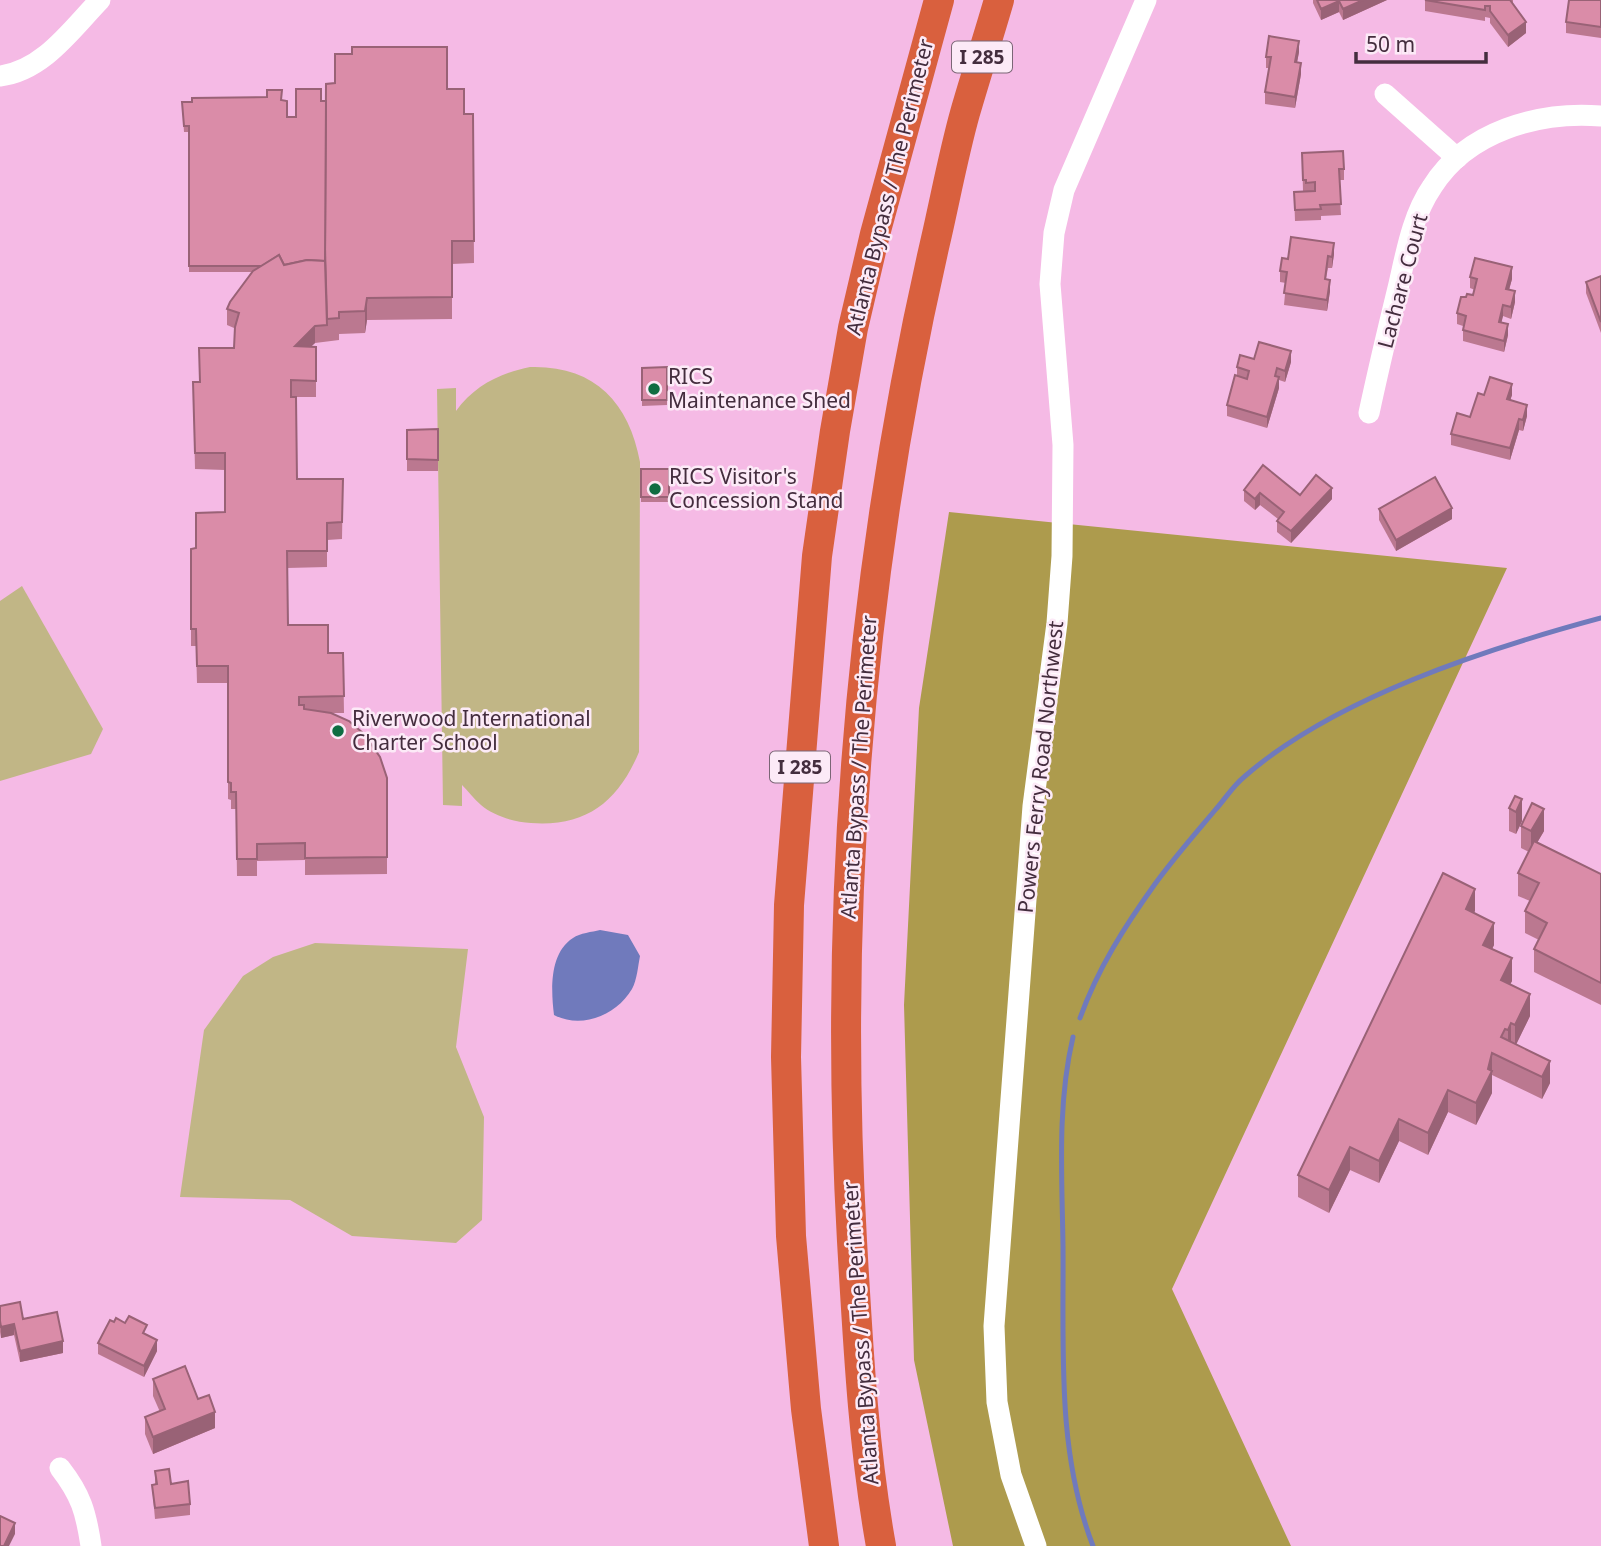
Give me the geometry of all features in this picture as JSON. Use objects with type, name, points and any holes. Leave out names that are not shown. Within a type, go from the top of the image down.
[{"type":"highway","name":"Atlanta Bypass / The Perimeter","points":[[824,1546],[806,1409],[791,1237],[786,1058],[789,905],[817,556],[835,431],[853,328],[875,234],[939,0]]},
{"type":"highway","name":"Atlanta Bypass / The Perimeter","points":[[881,1546],[874,1507],[858,1338],[845,1063],[848,872],[855,760],[866,644],[884,511],[916,327],[964,115],[999,0]]},
{"type":"street","points":[[0,75],[31,66],[61,41],[100,0]]},
{"type":"street","name":"Powers Ferry Road Northwest","points":[[1036,1546],[1011,1475],[997,1402],[993,1326],[1028,870],[1062,556],[1063,446],[1050,284],[1054,233],[1065,190],[1146,0]]},
{"type":"street","points":[[1385,94],[1457,159]]},
{"type":"street","name":"Lachare Court","points":[[1368,412],[1412,229],[1432,186],[1457,159],[1499,132],[1531,120],[1576,114],[1601,116]]},
{"type":"street","points":[[60,1468],[76,1488],[87,1514],[91,1546]]},
{"type":"shaded area","points":[[530,367],[572,372],[590,380],[604,391],[627,421],[640,462],[639,752],[621,785],[598,808],[568,821],[551,823],[511,820],[498,815],[481,805],[462,785],[462,806],[443,805],[437,389],[456,388],[456,411],[471,394],[488,382]]},
{"type":"shaded area","points":[[949,512],[1507,568],[1172,1289],[1291,1546],[953,1546],[914,1360],[904,1005],[919,708]]},
{"type":"shaded area","points":[[22,586],[103,729],[91,754],[0,781],[0,601]]},
{"type":"shaded area","points":[[315,943],[468,949],[456,1047],[484,1117],[482,1220],[456,1243],[352,1236],[290,1200],[180,1197],[204,1030],[243,976],[273,957]]},
{"type":"water","points":[[600,930],[628,935],[640,956],[632,989],[617,1006],[597,1017],[575,1021],[554,1015],[552,984],[559,953],[576,936]]},
{"type":"building","points":[[1317,0],[1363,0],[1343,9],[1339,1],[1321,9]]},
{"type":"building","points":[[1425,0],[1510,0],[1526,22],[1508,35],[1490,11],[1490,6],[1485,6],[1485,10]]},
{"type":"building","points":[[1569,0],[1601,0],[1601,27],[1566,22]]},
{"type":"building","points":[[1269,36],[1299,41],[1295,62],[1301,63],[1295,97],[1265,92],[1271,57],[1266,57]]},
{"type":"building","points":[[352,47],[447,47],[447,89],[464,89],[464,114],[473,114],[474,241],[452,241],[452,297],[367,298],[365,311],[339,312],[339,318],[327,319],[326,84],[335,83],[335,54],[352,54]]},
{"type":"building","points":[[296,89],[321,89],[321,101],[326,101],[325,261],[307,260],[284,265],[279,255],[262,266],[189,266],[189,126],[184,126],[182,102],[192,102],[192,98],[267,97],[267,90],[282,90],[281,100],[287,101],[287,117],[296,117]]},
{"type":"building","points":[[1343,151],[1344,169],[1339,169],[1341,204],[1320,205],[1321,209],[1295,210],[1294,192],[1315,191],[1315,182],[1306,183],[1306,180],[1303,180],[1302,153]]},
{"type":"building","points":[[1291,237],[1334,243],[1332,257],[1328,256],[1325,279],[1330,280],[1327,300],[1284,293],[1287,272],[1280,271],[1282,258],[1288,259]]},
{"type":"building","points":[[279,255],[284,265],[307,260],[325,261],[327,325],[315,326],[295,346],[316,347],[316,381],[291,380],[291,397],[296,397],[297,479],[343,479],[342,522],[327,523],[327,551],[287,551],[288,625],[328,625],[328,653],[343,653],[344,696],[299,697],[299,705],[304,705],[304,709],[331,713],[349,721],[364,734],[380,757],[387,778],[387,857],[305,858],[305,843],[257,844],[257,859],[237,859],[236,792],[231,792],[231,783],[228,782],[228,666],[197,666],[196,629],[191,629],[191,549],[196,548],[196,513],[225,512],[225,453],[195,453],[193,382],[200,382],[199,348],[234,348],[239,313],[227,309],[230,302],[253,271]]},
{"type":"building","points":[[1475,258],[1512,267],[1506,289],[1515,291],[1511,307],[1503,305],[1499,322],[1508,324],[1504,341],[1463,330],[1466,316],[1457,313],[1461,297],[1473,295],[1477,279],[1470,277]]},
{"type":"building","points":[[1601,276],[1601,322],[1586,282]]},
{"type":"building","points":[[1259,342],[1291,351],[1285,371],[1277,368],[1275,376],[1279,377],[1267,417],[1227,405],[1235,375],[1247,379],[1249,371],[1237,367],[1240,355],[1254,359]]},
{"type":"building","name":"RICS Maintenance Shed","points":[[667,367],[667,400],[642,400],[642,368]]},
{"type":"building","points":[[1490,377],[1512,384],[1507,399],[1527,405],[1523,420],[1519,419],[1510,448],[1451,434],[1457,413],[1470,417],[1478,393],[1484,395]]},
{"type":"building","points":[[438,429],[438,460],[407,459],[407,430]]},
{"type":"building","points":[[1263,465],[1300,495],[1316,475],[1332,488],[1291,531],[1277,521],[1284,512],[1260,493],[1255,499],[1244,490]]},
{"type":"building","name":"RICS Visitor's Concession Stand","points":[[641,469],[669,469],[669,497],[641,497]]},
{"type":"building","points":[[1435,477],[1452,508],[1396,540],[1379,509]]},
{"type":"building","points":[[1515,796],[1522,799],[1516,812],[1509,808]]},
{"type":"building","points":[[1532,803],[1544,809],[1531,831],[1521,826]]},
{"type":"building","points":[[1534,841],[1601,874],[1601,983],[1534,949],[1547,923],[1525,911],[1539,883],[1518,873]]},
{"type":"building","points":[[1443,873],[1475,889],[1466,909],[1494,923],[1483,945],[1512,958],[1501,980],[1530,994],[1515,1025],[1511,1023],[1501,1037],[1550,1061],[1542,1077],[1492,1053],[1488,1069],[1492,1071],[1476,1103],[1448,1090],[1428,1133],[1399,1119],[1379,1161],[1350,1147],[1329,1190],[1298,1175]]},
{"type":"building","points":[[20,1302],[23,1319],[57,1312],[63,1341],[20,1351],[14,1324],[1,1327],[0,1306]]},
{"type":"building","points":[[129,1316],[147,1325],[143,1333],[157,1340],[144,1366],[98,1343],[110,1320],[114,1322],[116,1318],[125,1323]]},
{"type":"building","points":[[185,1366],[198,1399],[209,1395],[215,1412],[153,1437],[145,1417],[165,1409],[153,1379]]},
{"type":"building","points":[[169,1469],[171,1484],[188,1481],[190,1504],[155,1508],[152,1485],[157,1484],[155,1471]]},
{"type":"building","points":[[0,1516],[15,1523],[4,1546],[0,1546]]},
{"type":"waterway","points":[[1080,1018],[1113,948],[1155,884],[1236,784],[1280,749],[1366,700],[1413,680],[1509,645],[1601,618]]},
{"type":"waterway","points":[[1073,1037],[1065,1088],[1062,1141],[1064,1397],[1073,1473],[1093,1546]]},
{"type":"place","name":"RICS Maintenance Shed","points":[[654,389]]},
{"type":"place","name":"RICS Visitor's Concession Stand","points":[[655,489]]},
{"type":"place","name":"Riverwood International Charter School","points":[[338,731]]}]
